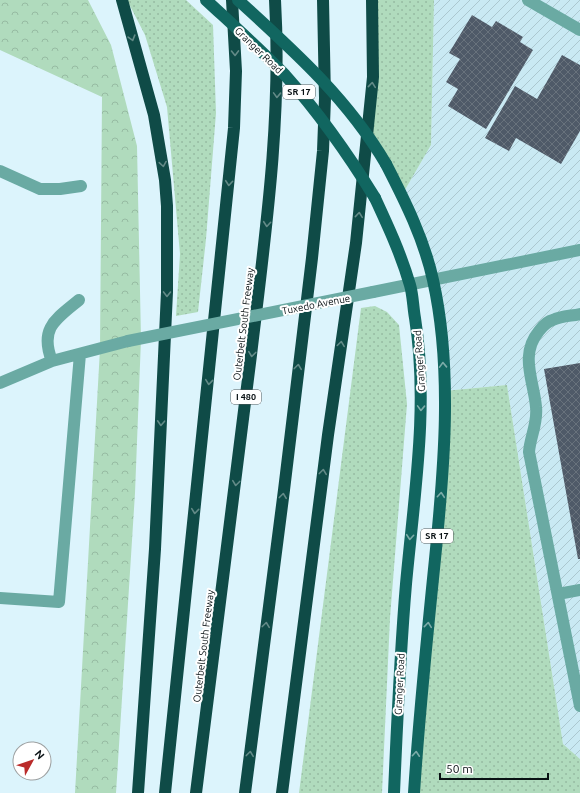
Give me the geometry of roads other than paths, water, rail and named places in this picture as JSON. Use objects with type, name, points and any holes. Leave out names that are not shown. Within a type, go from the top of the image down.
[{"type":"highway","points":[[122,0],[154,115],[165,180],[167,206],[167,292],[156,533],[148,668],[138,793]]},
{"type":"highway","points":[[165,793],[234,136],[235,63],[232,0]]},
{"type":"highway","name":"Outerbelt South Freeway","points":[[196,793],[264,252],[276,108],[278,52],[275,0]]},
{"type":"highway","points":[[245,793],[289,444],[322,151],[325,98],[323,0]]},
{"type":"highway","points":[[282,793],[328,435],[356,242],[373,77],[372,0]]},
{"type":"main road","name":"Granger Road","points":[[206,0],[285,75],[355,165],[374,198],[397,247],[410,286],[419,342],[421,404],[401,636],[394,793]]},
{"type":"main road","name":"SR 17","points":[[238,0],[326,83],[362,126],[386,164],[416,226],[433,279],[442,338],[442,491],[418,736],[414,793]]},
{"type":"street","points":[[528,0],[580,30]]},
{"type":"street","points":[[0,171],[40,189],[60,189],[81,186]]},
{"type":"street","name":"Tuxedo Avenue","points":[[0,383],[52,361],[128,341],[372,292],[410,286],[433,279],[580,250]]},
{"type":"street","points":[[52,361],[46,339],[49,327],[79,300]]},
{"type":"street","points":[[580,314],[552,320],[532,340],[529,352],[529,369],[537,408],[529,452],[580,706]]},
{"type":"street","points":[[0,598],[59,602],[80,354]]},
{"type":"street","points":[[558,594],[580,590]]}]
